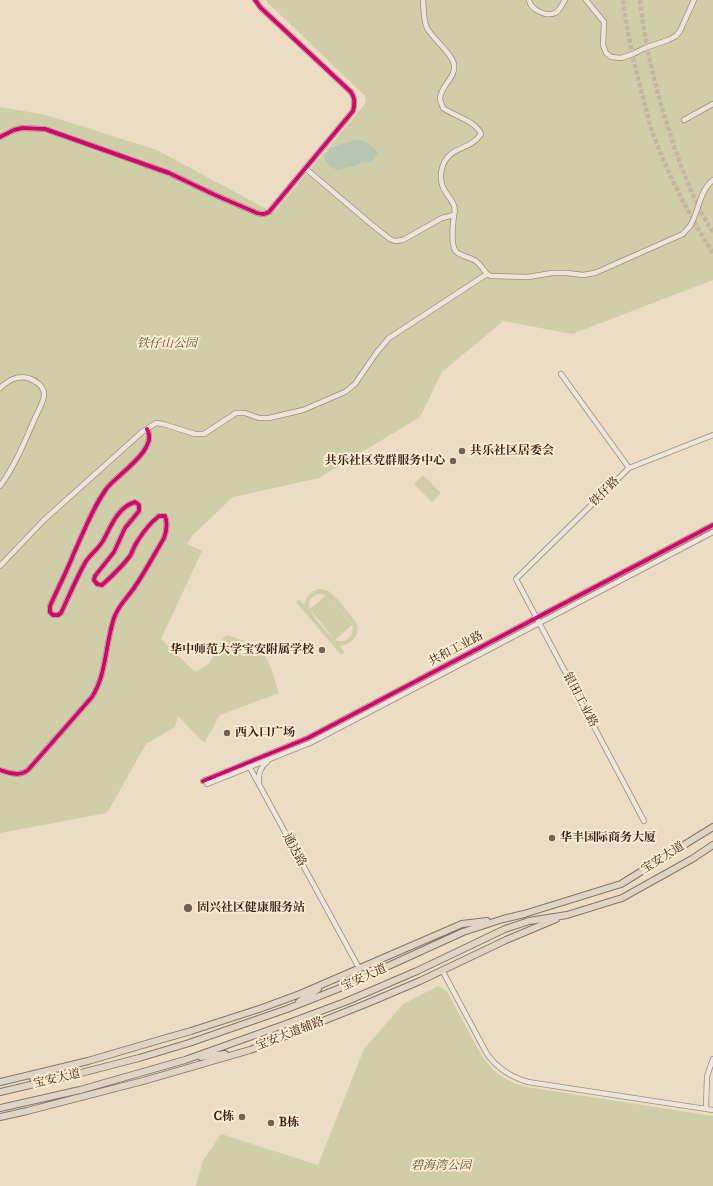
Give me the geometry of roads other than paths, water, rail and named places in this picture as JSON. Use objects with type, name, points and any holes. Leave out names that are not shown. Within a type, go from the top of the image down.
[{"type":"main road","name":"宝安大道","points":[[0,1092],[139,1058],[189,1043],[288,1009],[340,988],[463,932],[621,884],[713,827]]},
{"type":"main road","name":"宝安大道","points":[[0,1108],[80,1090],[185,1060],[286,1024],[345,1002],[505,929],[529,921],[567,915],[622,898],[692,859],[713,845]]},
{"type":"main road","name":"宝安大道辅路","points":[[0,1117],[143,1081],[250,1050],[368,1003],[506,940],[567,915]]},
{"type":"main road","points":[[0,1082],[88,1062],[190,1032],[300,994],[462,924],[503,919]]},
{"type":"main road","points":[[288,1009],[332,980]]},
{"type":"main road","points":[[185,1060],[250,1050]]},
{"type":"main road","points":[[11,1080],[77,1074]]},
{"type":"main road","points":[[27,1111],[80,1090]]},
{"type":"street","points":[[0,137],[22,128],[45,129],[168,173],[257,213],[264,214],[269,212],[354,111],[355,104],[354,97],[351,92],[261,8],[256,0]]},
{"type":"street","points":[[423,0],[427,27],[454,60],[455,67],[442,91],[440,99],[443,108],[475,125],[481,134],[472,144],[452,152],[446,158],[442,168],[441,179],[443,188],[454,204],[456,210],[454,214],[454,249],[458,254],[474,260],[483,267],[487,274],[491,276],[528,277],[552,273],[583,275],[595,273],[683,234],[690,226],[704,191],[713,180]]},
{"type":"street","points":[[529,0],[530,4],[536,10],[547,14],[554,13],[558,10],[565,0]]},
{"type":"street","points":[[586,0],[604,22],[603,45],[606,52],[612,57],[621,58],[676,36],[680,31],[694,0]]},
{"type":"street","points":[[684,120],[713,104]]},
{"type":"street","points":[[305,168],[371,224],[390,239],[395,241],[403,240],[442,218],[454,214]]},
{"type":"street","points":[[0,566],[44,520],[136,437],[148,431],[156,423],[196,434],[204,434],[236,413],[246,413],[260,418],[269,418],[303,410],[345,392],[355,384],[377,352],[389,338],[487,274]]},
{"type":"street","points":[[561,374],[629,468]]},
{"type":"street","points":[[0,388],[6,382],[14,378],[27,378],[35,381],[41,386],[44,394],[26,439],[7,477],[0,486]]},
{"type":"street","points":[[0,770],[16,774],[28,770],[92,698],[99,685],[114,617],[120,604],[134,588],[167,532],[167,521],[165,516],[159,516],[145,530],[130,555],[120,568],[102,585],[97,584],[94,580],[95,576],[114,552],[125,528],[139,511],[139,505],[135,502],[130,504],[120,512],[113,521],[104,540],[86,562],[61,613],[58,615],[53,615],[50,612],[50,606],[85,528],[100,499],[109,486],[141,456],[149,440],[148,431]]},
{"type":"street","name":"铁仔路","points":[[516,578],[629,468],[713,434]]},
{"type":"street","name":"共和工业路","points":[[248,765],[275,757],[310,743],[713,525]]},
{"type":"street","name":"共和工业路","points":[[205,782],[248,765],[308,738],[713,532]]},
{"type":"street","name":"银田工业路","points":[[516,578],[644,821]]},
{"type":"street","points":[[262,790],[258,780],[260,771],[266,763],[275,757]]},
{"type":"street","name":"通达路","points":[[248,765],[359,968]]},
{"type":"street","points":[[442,970],[487,1054],[495,1064],[510,1075],[528,1082],[713,1110]]},
{"type":"street","points":[[706,1109],[708,1076],[713,1059]]},
{"type":"tunnel","points":[[623,0],[634,64],[653,134],[680,195],[713,253]]},
{"type":"tunnel","points":[[640,0],[650,62],[667,123],[680,163],[691,190],[703,216],[713,232]]},
{"type":"place","name":"共乐社区居委会","points":[[462,451]]},
{"type":"place","name":"共乐社区党群服务中心","points":[[453,461]]},
{"type":"place","name":"华中师范大学宝安附属学校","points":[[322,650]]},
{"type":"place","name":"西入口广场","points":[[227,733]]},
{"type":"place","name":"华丰国际商务大厦","points":[[552,838]]},
{"type":"place","name":"固兴社区健康服务站","points":[[188,908]]},
{"type":"place","name":"C栋","points":[[242,1117]]},
{"type":"place","name":"B栋","points":[[271,1123]]},
{"type":"park label","name":"铁仔山公园","points":[[167,344]]},
{"type":"park label","name":"碧海湾公园","points":[[441,1166]]}]
